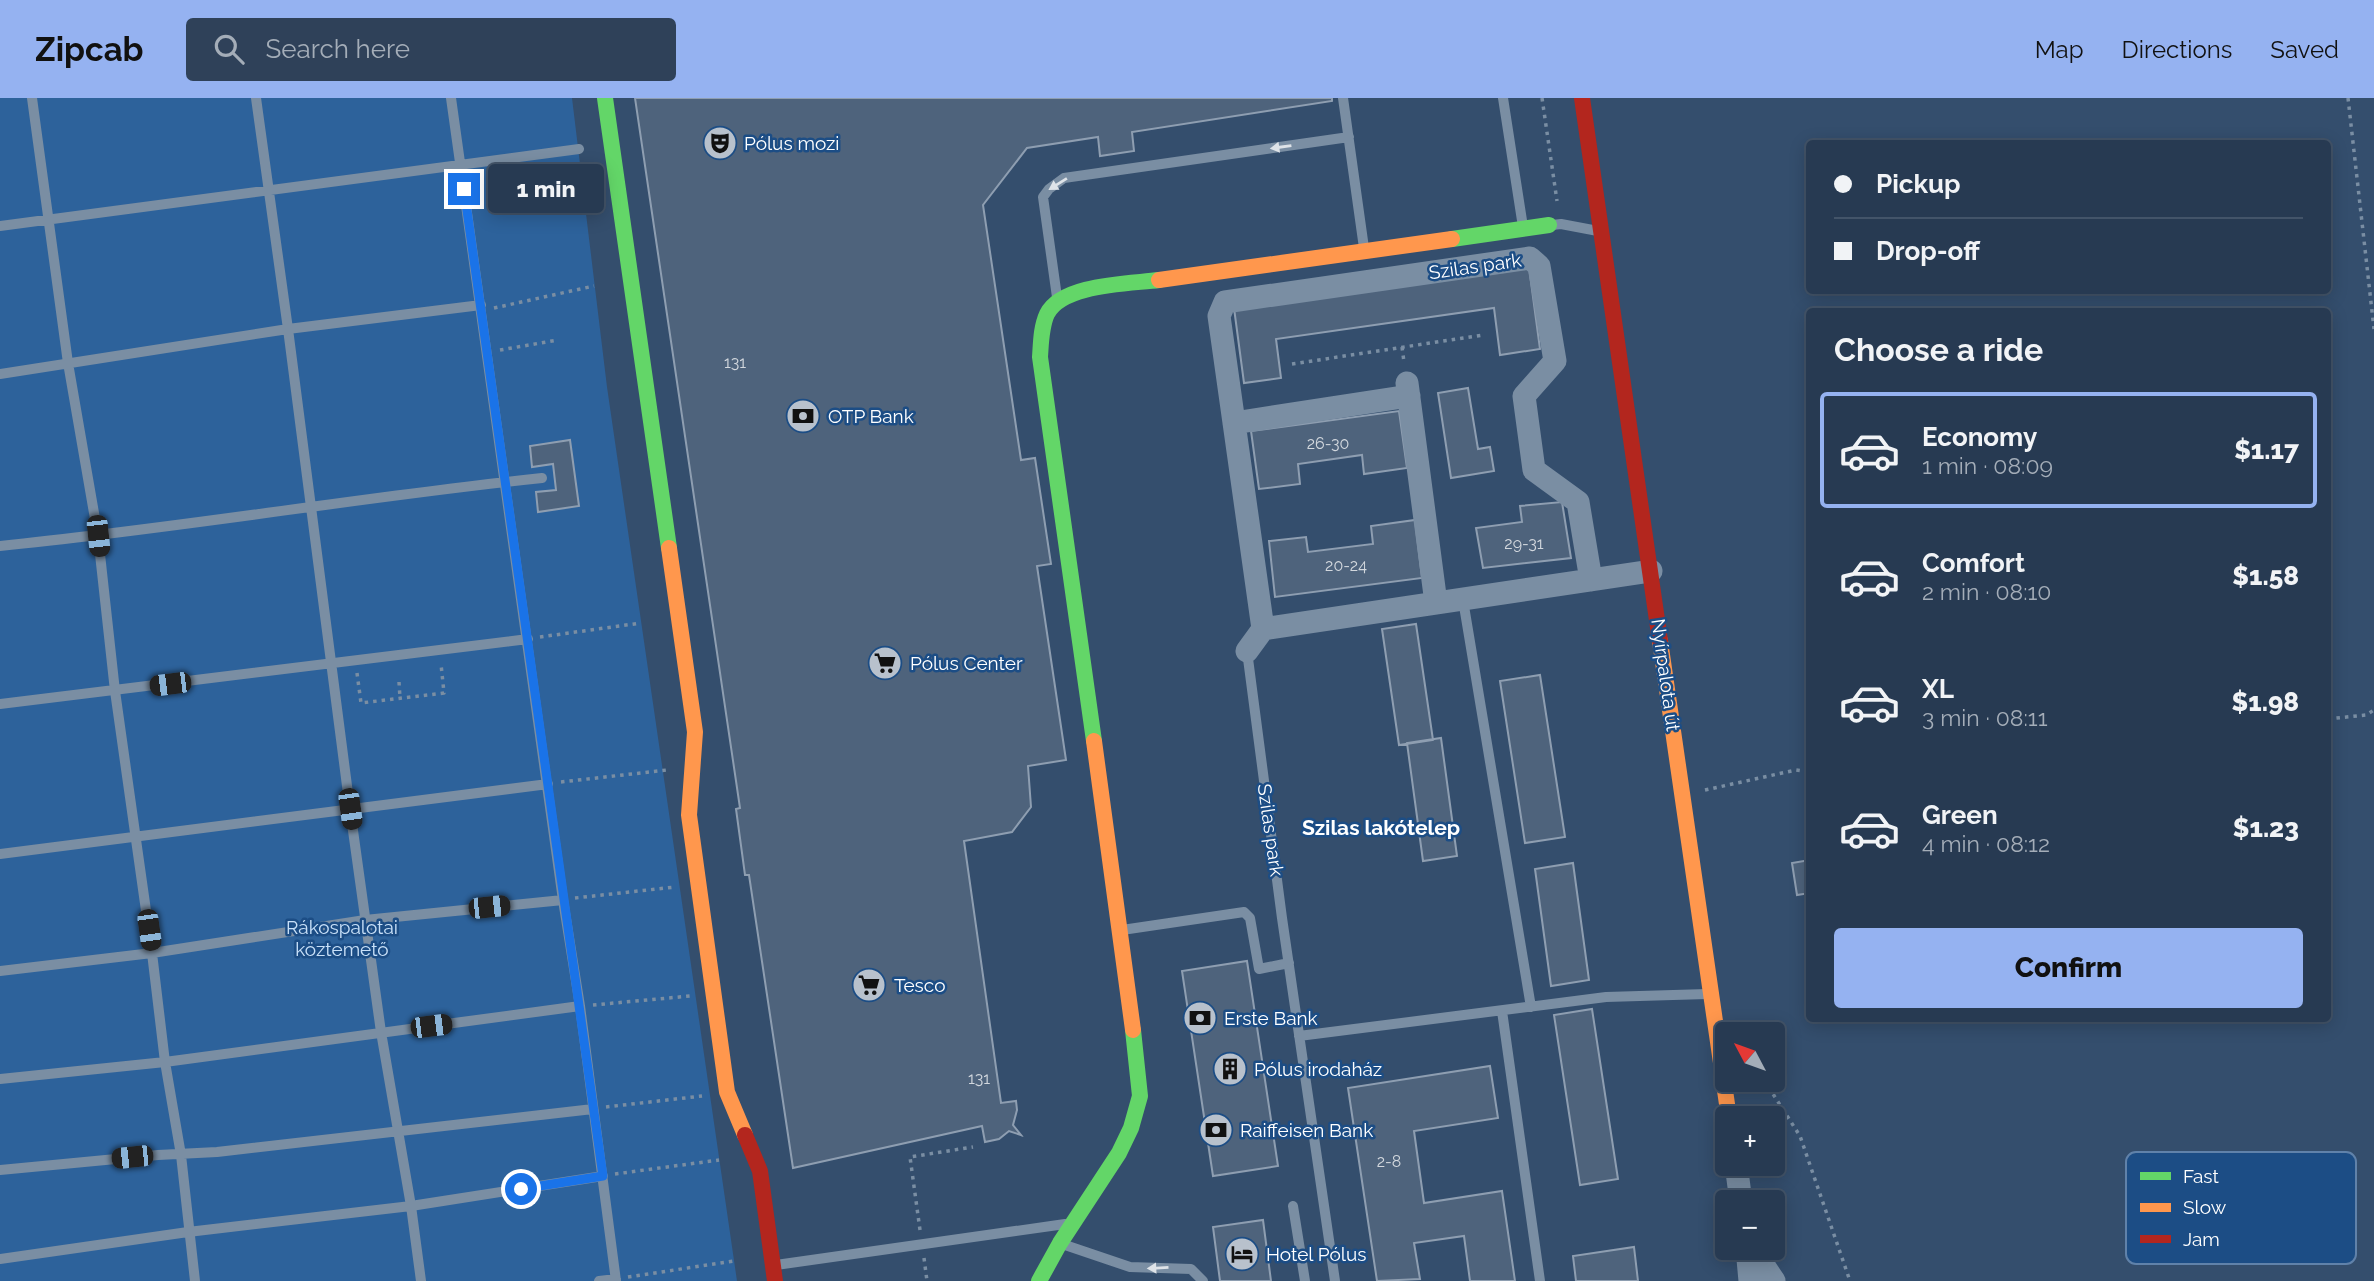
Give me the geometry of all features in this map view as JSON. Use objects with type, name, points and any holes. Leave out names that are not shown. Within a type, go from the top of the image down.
[{"type":"street","points":[[605,98],[695,732],[689,815],[727,1092],[760,1171],[774,1273]]},
{"type":"street","name":"Nyírpalota út","points":[[1582,98],[1727,1106]]},
{"type":"street","points":[[1039,1281],[1060,1243],[1119,1153],[1131,1128],[1140,1096],[1040,357],[1041,334],[1047,313],[1057,299],[1068,293],[1555,225]]},
{"type":"street","name":"Szilas park","points":[[1247,651],[1263,629],[1219,316],[1225,302],[1530,258],[1539,265],[1555,361],[1524,396],[1534,470],[1578,502],[1591,580]]},
{"type":"street","points":[[1234,423],[1408,390],[1436,603]]},
{"type":"street","points":[[1263,629],[1651,571]]},
{"type":"street","points":[[1747,1260],[1750,1281]]},
{"type":"street","points":[[1761,1260],[1774,1281]]},
{"type":"lane","points":[[32,98],[68,363],[98,536],[115,691],[137,837],[164,1062],[181,1155],[195,1281]]},
{"type":"lane","points":[[256,98],[365,920],[421,1281]]},
{"type":"lane","points":[[451,98],[580,1006],[616,1280],[599,1281]]},
{"type":"lane","points":[[1343,98],[1365,253]]},
{"type":"lane","points":[[1503,98],[1523,229]]},
{"type":"lane","points":[[1057,299],[1044,221],[1043,197],[1064,178],[1349,137]]},
{"type":"lane","points":[[0,226],[579,149]]},
{"type":"lane","points":[[1555,225],[1602,232]]},
{"type":"lane","points":[[0,374],[288,329],[481,308]]},
{"type":"lane","points":[[0,546],[98,536],[542,478]]},
{"type":"lane","points":[[1463,600],[1531,1007]]},
{"type":"lane","points":[[0,704],[528,639]]},
{"type":"lane","name":"Szilas park","points":[[1247,651],[1335,1281]]},
{"type":"lane","points":[[0,854],[548,784]]},
{"type":"lane","points":[[0,971],[152,953],[365,920],[563,900]]},
{"type":"lane","points":[[1119,931],[1244,912],[1250,918],[1259,969],[1289,963]]},
{"type":"lane","points":[[1299,1036],[1606,998],[1711,994]]},
{"type":"lane","points":[[0,1079],[164,1062],[580,1006]]},
{"type":"lane","points":[[1502,1011],[1540,1281]]},
{"type":"lane","points":[[0,1170],[181,1155],[593,1109]]},
{"type":"lane","points":[[0,1259],[188,1232],[411,1206],[603,1176]]},
{"type":"lane","points":[[1293,1206],[1305,1281]]},
{"type":"lane","points":[[774,1273],[922,1245],[1074,1222]]},
{"type":"lane","points":[[1060,1243],[1108,1261],[1142,1269],[1191,1269],[1203,1281]]},
{"type":"path","points":[[1542,98],[1555,225]]},
{"type":"path","points":[[2348,98],[2374,329]]},
{"type":"path","points":[[481,308],[594,286]]},
{"type":"path","points":[[1292,365],[1483,335]]},
{"type":"path","points":[[487,352],[558,340]]},
{"type":"path","points":[[528,639],[641,623]]},
{"type":"path","points":[[355,661],[361,703],[444,693],[440,648]]},
{"type":"path","points":[[399,682],[400,698]]},
{"type":"path","points":[[2331,719],[2366,715],[2374,710]]},
{"type":"path","points":[[548,784],[667,770]]},
{"type":"path","points":[[1682,793],[1727,787],[1796,771],[1806,772]]},
{"type":"path","points":[[563,900],[680,887]]},
{"type":"path","points":[[580,1006],[695,996]]},
{"type":"path","points":[[1772,1092],[1800,1136],[1850,1281]]},
{"type":"path","points":[[593,1109],[710,1095]]},
{"type":"path","points":[[927,1281],[909,1157],[973,1147]]},
{"type":"path","points":[[603,1176],[719,1160]]},
{"type":"path","points":[[616,1280],[734,1261]]},
{"type":"green space","name":"Rákospalotai köztemető","points":[[0,98],[572,98],[607,387],[737,1281],[0,1281]]},
{"type":"building","name":"Pólus Center","points":[[635,98],[1332,98],[1332,101],[1132,132],[1134,151],[1100,156],[1098,137],[1027,148],[983,205],[1021,460],[1035,458],[1051,564],[1037,566],[1066,760],[1028,766],[1031,807],[1012,832],[964,841],[1001,1103],[1016,1101],[1017,1110],[1013,1125],[1021,1135],[1009,1131],[999,1139],[985,1142],[982,1126],[793,1168],[749,875],[745,875],[736,809],[740,808]]},
{"type":"building","points":[[1529,267],[1540,349],[1500,355],[1494,308],[1276,339],[1281,378],[1244,383],[1234,308]]},
{"type":"building","points":[[1468,388],[1478,449],[1490,447],[1494,471],[1451,478],[1438,393]]},
{"type":"building","points":[[1399,411],[1407,468],[1364,474],[1362,455],[1298,464],[1300,484],[1259,489],[1251,431]]},
{"type":"building","points":[[570,440],[579,506],[538,512],[536,492],[556,490],[553,464],[532,467],[530,446]]},
{"type":"building","points":[[1562,502],[1571,558],[1483,568],[1476,528],[1522,522],[1520,506]]},
{"type":"building","points":[[1415,520],[1422,578],[1275,597],[1269,541],[1306,537],[1308,552],[1373,544],[1371,526]]},
{"type":"building","points":[[1416,624],[1433,740],[1399,745],[1382,629]]},
{"type":"building","points":[[1540,675],[1565,837],[1525,843],[1500,681]]},
{"type":"building","points":[[1441,738],[1457,856],[1423,861],[1407,743]]},
{"type":"building","points":[[1806,861],[1806,894],[1797,895],[1792,863]]},
{"type":"building","points":[[1573,863],[1589,980],[1551,986],[1535,869]]},
{"type":"building","name":"Pólus irodaház","points":[[1247,961],[1278,1166],[1213,1176],[1182,971]]},
{"type":"building","points":[[1592,1009],[1618,1179],[1580,1185],[1554,1015]]},
{"type":"building","points":[[1490,1066],[1498,1118],[1414,1131],[1424,1203],[1502,1191],[1515,1281],[1470,1281],[1464,1236],[1414,1243],[1420,1279],[1377,1281],[1348,1088]]},
{"type":"building","name":"Hotel Pólus","points":[[1263,1220],[1271,1281],[1220,1281],[1213,1227]]},
{"type":"building","points":[[1634,1247],[1638,1281],[1576,1281],[1573,1256]]},
{"type":"traffic: fast","points":[[605,98],[669,548]]},
{"type":"traffic: fast","points":[[1452,239],[1549,225]]},
{"type":"traffic: fast","points":[[1094,741],[1040,357],[1042,335],[1047,314],[1055,304],[1066,297],[1097,287],[1159,280]]},
{"type":"traffic: fast","points":[[1039,1281],[1060,1243],[1119,1153],[1131,1128],[1140,1096],[1133,1030]]},
{"type":"traffic: slow","points":[[1159,280],[1452,239]]},
{"type":"traffic: slow","points":[[669,548],[695,732],[689,815],[727,1092],[745,1135]]},
{"type":"traffic: slow","points":[[1660,641],[1727,1106]]},
{"type":"traffic: slow","points":[[1094,741],[1133,1030]]},
{"type":"traffic: jam","points":[[1582,98],[1660,641]]},
{"type":"traffic: jam","points":[[745,1135],[760,1171],[775,1281]]},
{"type":"place","name":"Pólus mozi","points":[[720,143]]},
{"type":"place","name":"OTP Bank","points":[[803,416]]},
{"type":"place","name":"Pólus Center","points":[[885,663]]},
{"type":"place","name":"Tesco","points":[[869,985]]},
{"type":"place","name":"Erste Bank","points":[[1200,1018]]},
{"type":"place","name":"Pólus irodaház","points":[[1230,1069]]},
{"type":"place","name":"Raiffeisen Bank","points":[[1216,1130]]},
{"type":"place","name":"Hotel Pólus","points":[[1242,1254]]},
{"type":"district","name":"Szilas lakótelep","points":[[1381,828]]},
{"type":"route","points":[[464,189],[603,1176],[521,1189]]}]
